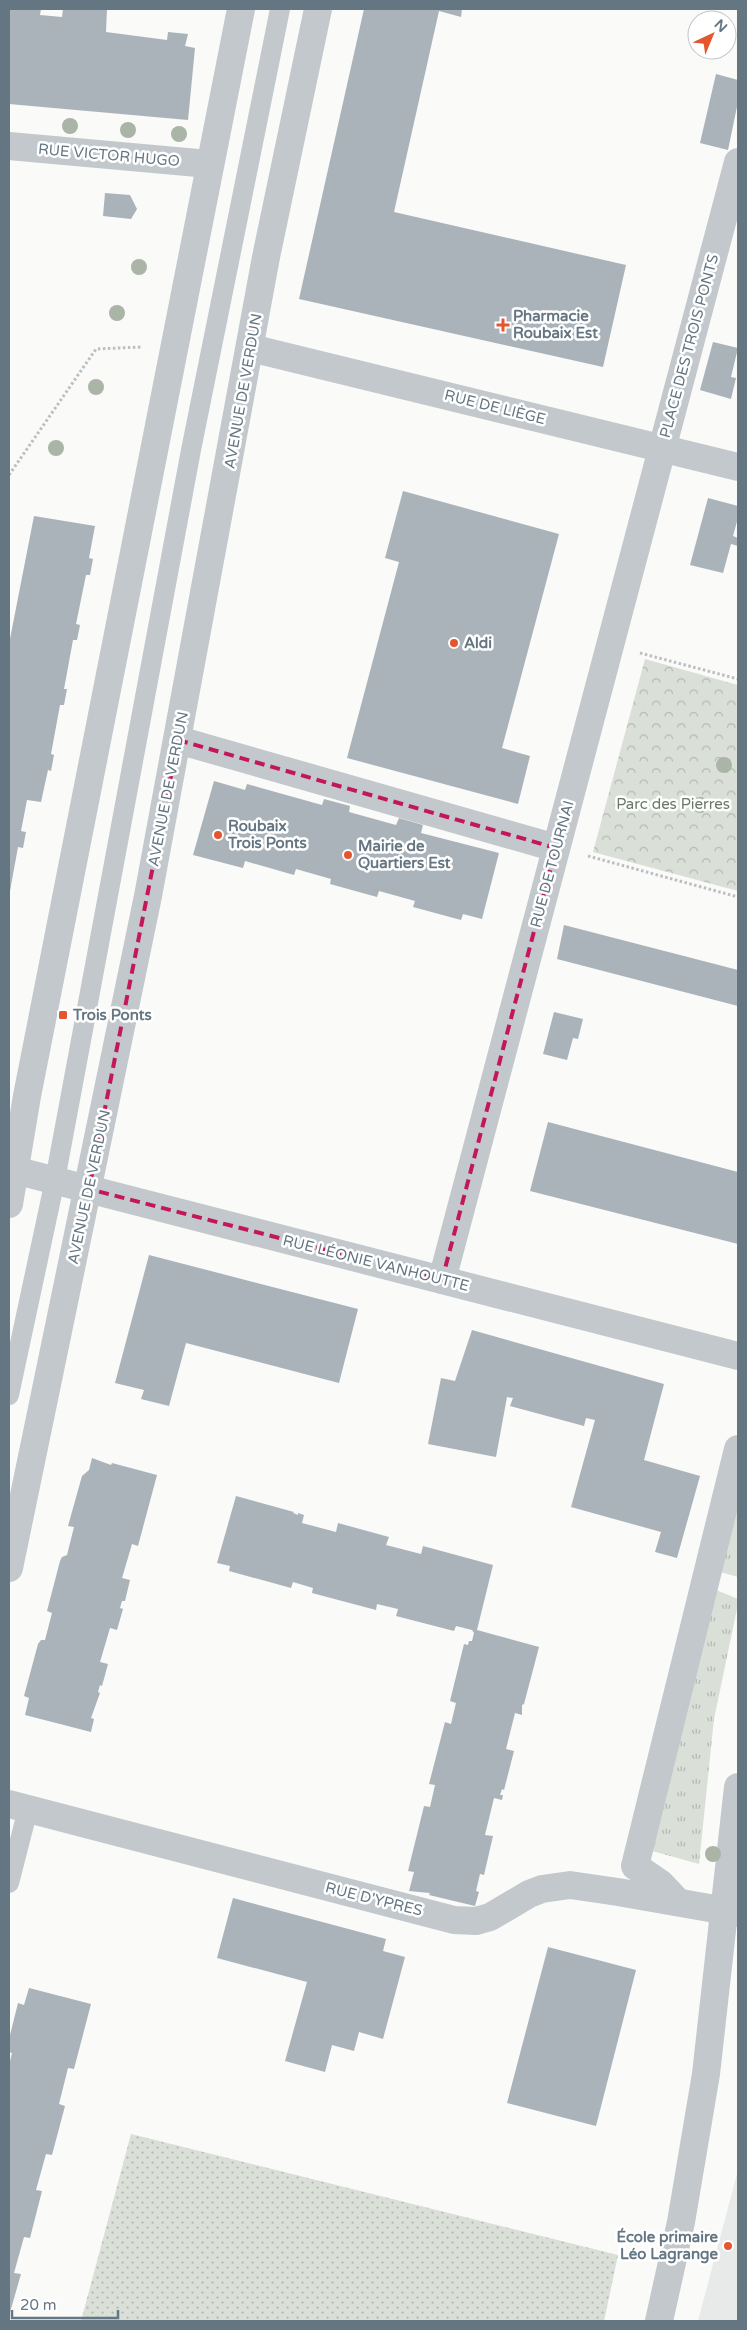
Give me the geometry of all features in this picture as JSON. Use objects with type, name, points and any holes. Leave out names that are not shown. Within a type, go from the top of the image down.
[{"type":"street","points":[[9,1204],[10,1169],[241,9]]},
{"type":"street","name":"AVENUE DE VERDUN","points":[[9,1568],[89,1189],[148,896],[251,348],[266,257],[318,9]]},
{"type":"street","name":"RUE VICTOR HUGO","points":[[9,146],[210,164]]},
{"type":"street","name":"PLACE DES TROIS PONTS","points":[[662,448],[727,246],[738,162]]},
{"type":"street","name":"RUE DE LIÈGE","points":[[251,348],[738,467]]},
{"type":"street","name":"RUE DE TOURNAI","points":[[442,1280],[662,448]]},
{"type":"street","points":[[178,740],[556,848]]},
{"type":"street","name":"RUE LÉONIE VANHOUTTE","points":[[10,1169],[738,1356]]},
{"type":"street","points":[[678,1902],[661,1884],[635,1866],[738,1449]]},
{"type":"street","points":[[660,2321],[681,2222],[731,1912],[738,1786]]},
{"type":"street","name":"RUE D'YPRES","points":[[18,1807],[454,1920],[476,1921],[490,1917],[529,1894],[556,1886],[586,1887],[731,1912]]},
{"type":"lane","points":[[9,1395],[55,1180],[191,450],[280,9]]},
{"type":"lane","points":[[9,1882],[18,1807]]},
{"type":"path","points":[[9,475],[96,350],[175,345]]},
{"type":"path","points":[[610,645],[738,679]]},
{"type":"path","points":[[556,848],[738,897]]},
{"type":"highlighted area","points":[[178,740],[556,848],[442,1280],[89,1189]]},
{"type":"shaded area","name":"École primaire Léo Lagrange","points":[[738,2170],[738,2321],[698,2321]]},
{"type":"green space","name":"Parc des Pierres","points":[[645,659],[738,685],[738,891],[593,852]]},
{"type":"green space","points":[[738,1490],[738,1577],[717,1571]]},
{"type":"green space","points":[[714,1589],[738,1599],[738,1604],[714,1719],[699,1864],[645,1849]]},
{"type":"green space","points":[[131,2134],[618,2255],[604,2321],[81,2321]]},
{"type":"building","points":[[9,9],[41,9],[40,15],[62,17],[63,9],[107,9],[106,32],[167,40],[168,32],[188,34],[185,46],[195,48],[188,120],[9,104]]},
{"type":"building","points":[[364,9],[462,9],[461,17],[439,11],[394,212],[626,265],[603,367],[299,299]]},
{"type":"building","points":[[716,74],[738,80],[738,102],[728,150],[700,143]]},
{"type":"building","points":[[105,193],[130,195],[137,209],[131,219],[103,216]]},
{"type":"building","points":[[713,342],[738,348],[731,377],[736,378],[731,399],[700,390]]},
{"type":"building","name":"Aldi","points":[[403,491],[559,534],[502,748],[530,756],[518,804],[347,758],[399,562],[385,558]]},
{"type":"building","points":[[708,498],[738,506],[738,518],[733,536],[738,538],[738,546],[731,544],[723,573],[690,565]]},
{"type":"building","points":[[34,516],[95,526],[89,558],[93,559],[90,575],[86,575],[76,624],[80,625],[77,640],[73,640],[64,689],[67,689],[64,705],[60,705],[51,754],[54,755],[51,771],[48,770],[41,802],[27,800],[21,831],[26,832],[23,848],[18,847],[10,891],[9,644]]},
{"type":"building","points":[[214,781],[245,790],[247,784],[322,805],[324,799],[350,806],[349,812],[396,825],[399,818],[423,825],[421,833],[499,853],[482,919],[463,914],[461,920],[413,907],[415,901],[379,891],[377,897],[330,884],[331,879],[296,869],[294,875],[245,861],[243,868],[193,855]]},
{"type":"building","points":[[564,925],[738,970],[738,1006],[557,959]]},
{"type":"building","points":[[554,1012],[583,1019],[578,1039],[573,1038],[567,1060],[543,1054]]},
{"type":"building","points":[[548,1122],[738,1172],[738,1244],[530,1191]]},
{"type":"building","points":[[149,1255],[358,1309],[339,1383],[186,1343],[169,1406],[141,1399],[144,1390],[115,1383]]},
{"type":"building","points":[[472,1330],[664,1384],[644,1460],[700,1476],[677,1558],[655,1552],[661,1532],[571,1507],[595,1420],[586,1418],[584,1426],[510,1406],[513,1398],[507,1397],[496,1457],[428,1444],[441,1378],[455,1381]]},
{"type":"building","points":[[92,1458],[111,1465],[112,1463],[157,1475],[138,1546],[132,1544],[122,1578],[130,1580],[125,1601],[122,1601],[120,1608],[123,1609],[117,1630],[110,1628],[100,1662],[108,1664],[91,1718],[94,1719],[91,1732],[25,1715],[29,1698],[24,1696],[38,1644],[41,1640],[45,1640],[52,1613],[47,1611],[60,1561],[62,1557],[67,1555],[74,1527],[68,1526],[82,1476],[89,1470]]},
{"type":"building","points":[[236,1496],[294,1512],[298,1515],[298,1513],[304,1515],[302,1523],[336,1532],[338,1523],[389,1537],[386,1545],[421,1554],[423,1546],[493,1565],[477,1630],[539,1647],[524,1704],[522,1705],[522,1715],[515,1713],[506,1749],[514,1751],[504,1790],[502,1789],[500,1795],[503,1795],[502,1800],[494,1798],[485,1835],[493,1836],[484,1875],[480,1874],[476,1891],[479,1892],[475,1906],[429,1895],[430,1893],[409,1891],[414,1872],[408,1871],[424,1806],[430,1807],[435,1785],[429,1784],[445,1722],[451,1724],[456,1703],[450,1701],[464,1644],[468,1645],[469,1641],[472,1641],[474,1633],[472,1630],[456,1626],[454,1631],[396,1616],[398,1609],[377,1604],[376,1610],[312,1593],[313,1588],[293,1582],[291,1588],[229,1571],[230,1566],[217,1563]]},
{"type":"building","points":[[233,1898],[386,1939],[383,1951],[405,1957],[383,2039],[359,2032],[354,2051],[332,2045],[325,2072],[285,2061],[307,1982],[217,1958]]},
{"type":"building","points":[[548,1947],[636,1970],[596,2126],[507,2103]]},
{"type":"building","points":[[29,1988],[91,2004],[74,2069],[68,2068],[59,2104],[65,2106],[52,2155],[46,2154],[36,2190],[42,2191],[30,2238],[24,2237],[14,2273],[21,2274],[9,2316],[9,2065],[12,2053],[9,2052],[9,2039],[18,2003],[24,2005]]},
{"type":"place","name":"Pharmacie Roubaix Est","points":[[503,325]]},
{"type":"place","name":"Aldi","points":[[454,643]]},
{"type":"place","name":"Roubaix Trois Ponts","points":[[218,835]]},
{"type":"place","name":"Mairie de Quartiers Est","points":[[348,855]]},
{"type":"place","name":"Trois Ponts","points":[[63,1015]]},
{"type":"place","name":"École primaire Léo Lagrange","points":[[728,2246]]}]
